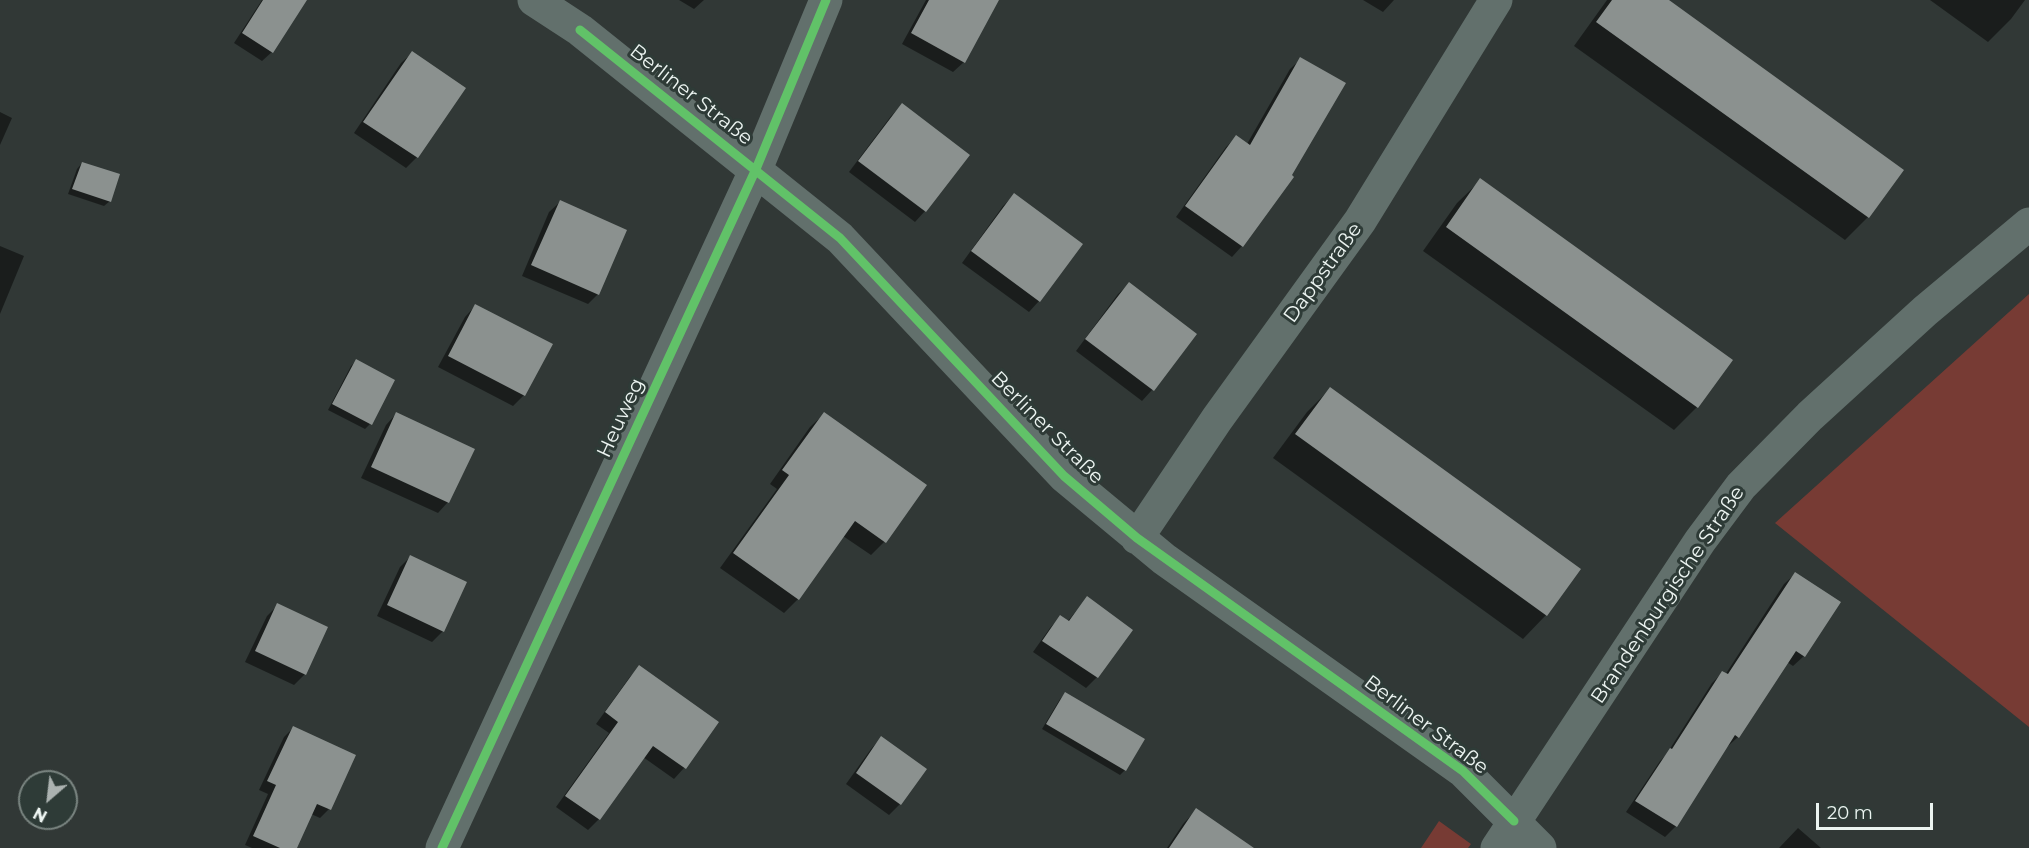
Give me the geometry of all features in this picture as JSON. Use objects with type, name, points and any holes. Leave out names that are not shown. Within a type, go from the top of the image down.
[{"type":"street","name":"Berliner Straße","points":[[534,0],[580,30],[840,238],[1064,476],[1137,538],[1463,771],[1540,848]]},
{"type":"street","name":"Heuweg","points":[[442,848],[756,169],[826,0]]},
{"type":"street","name":"Dappstraße","points":[[1137,538],[1217,419],[1360,221],[1496,0]]},
{"type":"street","name":"Brandenburgische Straße","points":[[1497,848],[1700,541],[1741,486],[1819,408],[1926,311],[2029,224]]},
{"type":"shaded area","points":[[2029,294],[2029,727],[1775,523]]},
{"type":"shaded area","points":[[1439,821],[1471,844],[1468,848],[1421,848]]},
{"type":"building","points":[[263,0],[307,0],[273,53],[242,33]]},
{"type":"building","points":[[929,0],[999,0],[965,63],[911,33]]},
{"type":"building","points":[[1612,0],[1669,0],[1904,170],[1869,218],[1596,22]]},
{"type":"building","points":[[412,51],[466,88],[418,158],[363,122]]},
{"type":"building","points":[[1300,57],[1346,83],[1292,175],[1294,177],[1243,247],[1185,206],[1236,135],[1250,145]]},
{"type":"building","points":[[902,103],[970,155],[926,212],[858,161]]},
{"type":"building","points":[[82,162],[120,174],[111,202],[72,189]]},
{"type":"building","points":[[1480,178],[1733,360],[1698,408],[1446,227]]},
{"type":"building","points":[[1014,193],[1083,244],[1040,302],[971,251]]},
{"type":"building","points":[[560,200],[627,230],[599,295],[531,265]]},
{"type":"building","points":[[1129,282],[1197,334],[1154,391],[1085,339]]},
{"type":"building","points":[[475,304],[553,344],[525,396],[448,356]]},
{"type":"building","points":[[356,359],[395,380],[372,425],[332,404]]},
{"type":"building","points":[[1330,387],[1581,569],[1547,616],[1295,434]]},
{"type":"building","points":[[396,412],[475,449],[449,503],[371,467]]},
{"type":"building","points":[[824,412],[927,485],[886,543],[855,521],[799,600],[733,553],[789,475],[782,470]]},
{"type":"building","points":[[410,555],[467,582],[444,632],[387,605]]},
{"type":"building","points":[[1795,572],[1841,602],[1805,657],[1796,651],[1739,738],[1735,735],[1677,827],[1635,801],[1670,748],[1672,749],[1722,671],[1728,674]]},
{"type":"building","points":[[1087,596],[1133,630],[1098,678],[1042,641],[1060,615],[1069,621]]},
{"type":"building","points":[[277,603],[328,627],[306,675],[255,651]]},
{"type":"building","points":[[639,665],[719,722],[686,769],[653,746],[600,820],[565,796],[618,722],[605,712]]},
{"type":"building","points":[[1065,692],[1145,739],[1126,771],[1046,724]]},
{"type":"building","points":[[293,726],[356,755],[331,810],[317,804],[297,848],[280,848],[253,836],[276,785],[267,781]]},
{"type":"building","points":[[881,736],[927,769],[901,805],[856,773]]},
{"type":"building","points":[[1196,808],[1254,848],[1169,848]]},
{"type":"cycle path","points":[[442,848],[756,169],[826,0]]},
{"type":"cycle path","points":[[580,30],[840,238],[1064,476],[1137,538],[1463,771],[1514,821]]}]
